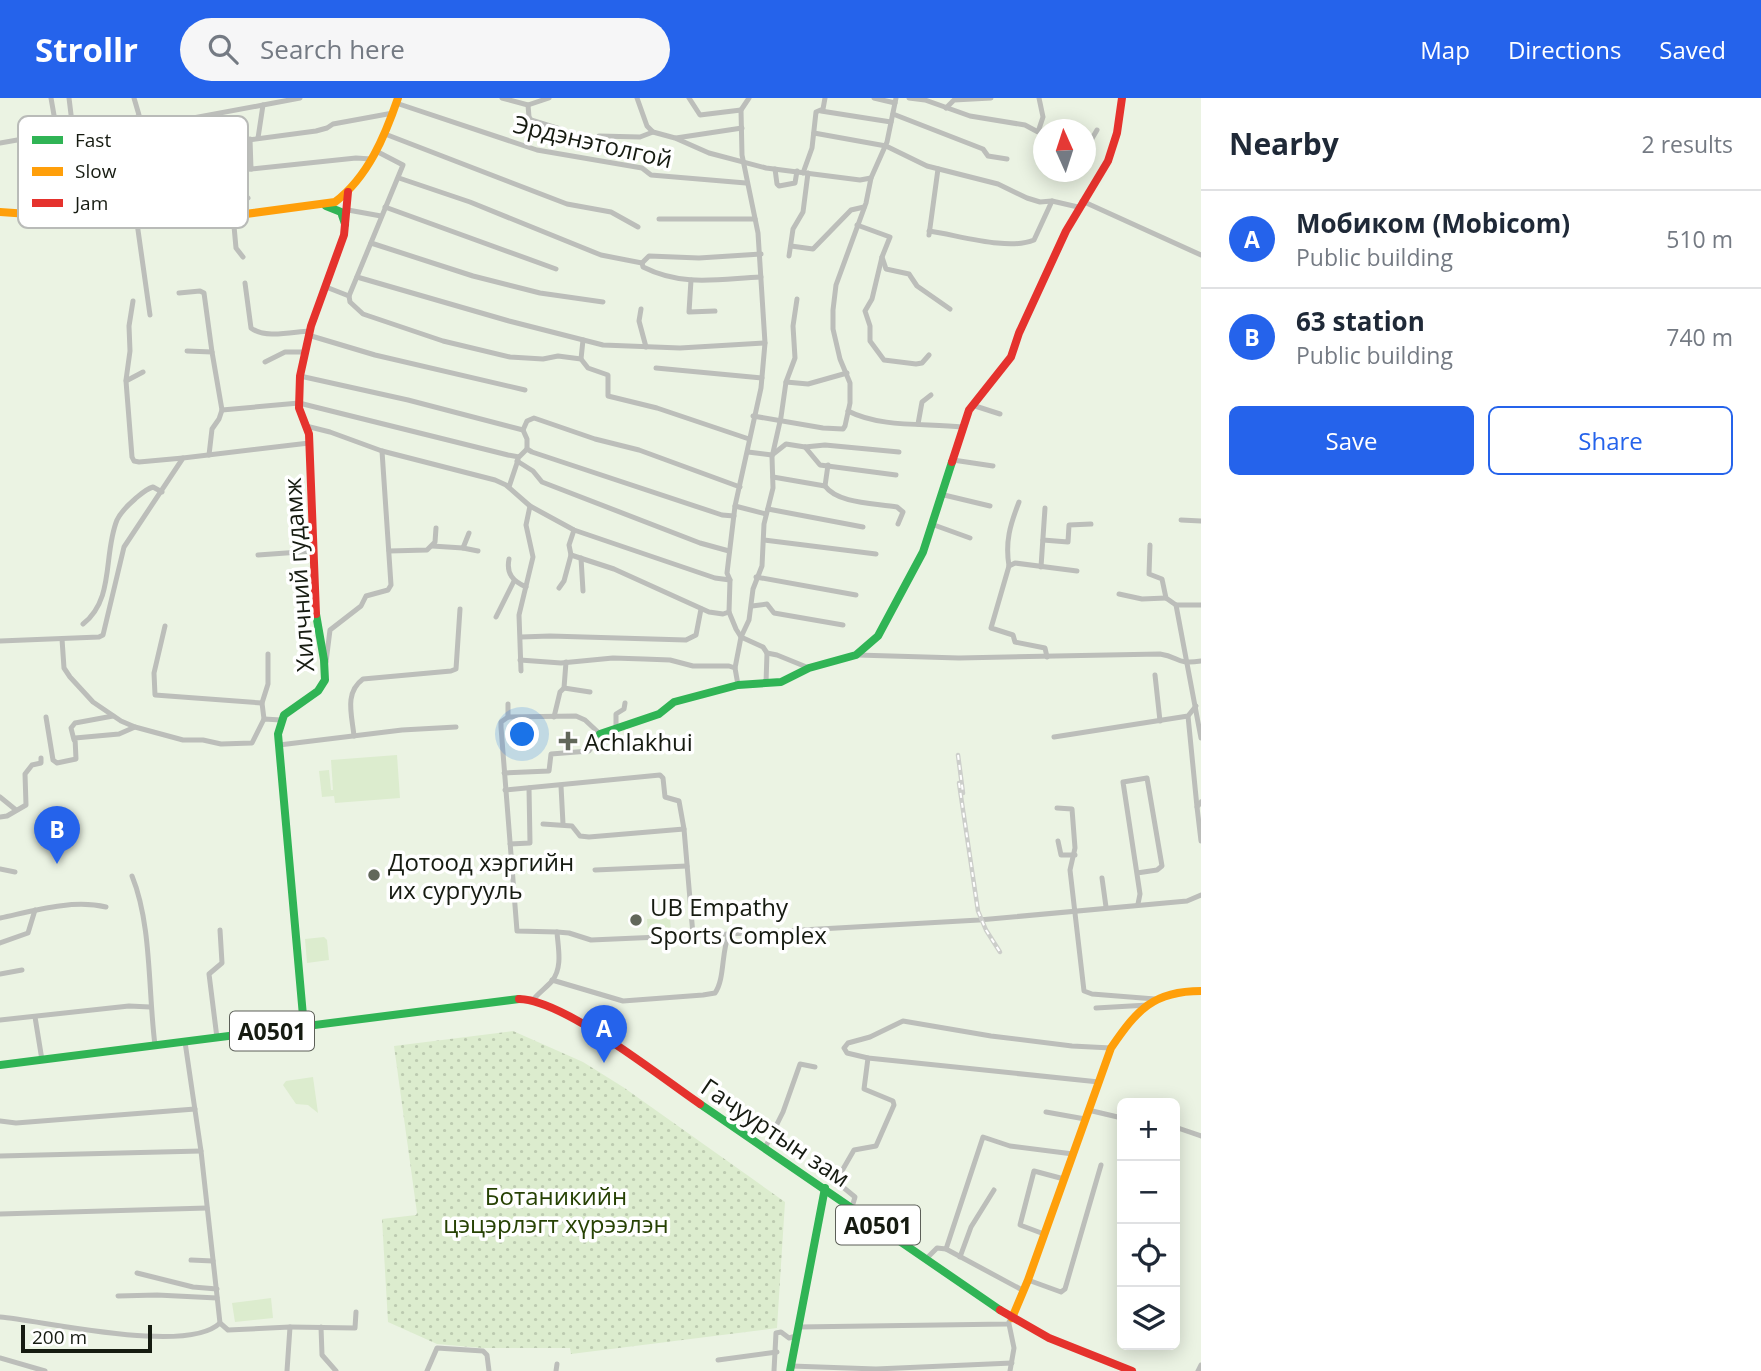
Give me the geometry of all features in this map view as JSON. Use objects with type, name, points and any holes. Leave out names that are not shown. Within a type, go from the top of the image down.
[{"type":"main road","points":[[600,734],[659,714],[674,702],[738,685],[787,680],[809,668],[856,655],[874,640],[888,621],[919,563],[944,495],[962,427],[972,404],[1011,357],[1019,333],[1080,204],[1103,170],[1112,151],[1119,127],[1122,98]]},
{"type":"main road","points":[[248,213],[337,205],[385,134],[397,100]]},
{"type":"main road","name":"Хилчний гудамж","points":[[281,720],[290,709],[320,689],[325,680],[316,619],[309,443],[299,403],[300,376],[309,333],[346,227],[348,192]]},
{"type":"main road","points":[[337,205],[346,227]]},
{"type":"main road","points":[[0,212],[18,213]]},
{"type":"main road","points":[[281,720],[278,731],[279,745],[304,1027]]},
{"type":"main road","points":[[1011,1321],[1111,1048],[1121,1032],[1155,999],[1166,994],[1201,991]]},
{"type":"main road","name":"A0501","points":[[0,1065],[498,1002],[532,1001]]},
{"type":"main road","name":"Гачууртын зам","points":[[532,1001],[571,1018],[765,1147],[1011,1321],[1132,1371]]},
{"type":"main road","points":[[790,1368],[825,1188]]},
{"type":"street","points":[[51,98],[55,116]]},
{"type":"street","points":[[69,98],[72,116]]},
{"type":"street","points":[[134,98],[138,116]]},
{"type":"street","points":[[204,116],[300,98]]},
{"type":"street","points":[[502,98],[528,105],[549,98]]},
{"type":"street","points":[[637,98],[653,132],[709,153],[775,169],[860,180],[872,178]]},
{"type":"street","points":[[689,98],[700,115],[741,110]]},
{"type":"street","points":[[749,98],[741,110],[743,163],[761,254],[765,343],[762,378],[735,506],[727,573],[730,580],[729,612],[741,637],[763,647],[767,653],[766,683]]},
{"type":"street","points":[[821,111],[825,98]]},
{"type":"street","points":[[753,416],[809,426],[843,429],[845,426],[850,383],[833,329],[833,310],[836,285],[872,178],[886,146],[893,114],[895,100],[874,98]]},
{"type":"street","points":[[909,98],[925,100],[970,116],[1025,125],[1033,130]]},
{"type":"street","points":[[946,108],[954,100],[991,98]]},
{"type":"street","points":[[1039,98],[1043,119]]},
{"type":"street","name":"Эрдэнэтолгой","points":[[397,100],[537,150],[642,168],[651,175],[746,183]]},
{"type":"street","points":[[258,138],[263,105]]},
{"type":"street","points":[[528,105],[531,120],[560,129]]},
{"type":"street","points":[[775,169],[776,184],[779,186],[795,183],[812,148],[816,112],[891,122]]},
{"type":"street","points":[[251,169],[250,139],[316,131],[333,124],[393,113]]},
{"type":"street","points":[[893,114],[983,149],[988,156],[1007,159]]},
{"type":"street","points":[[674,138],[742,128]]},
{"type":"street","points":[[599,136],[640,137],[653,132]]},
{"type":"street","points":[[814,133],[886,146],[938,169],[998,184],[1032,200],[1080,204],[1201,255]]},
{"type":"street","points":[[385,134],[567,204],[611,212],[638,227]]},
{"type":"street","points":[[0,143],[18,140]]},
{"type":"street","points":[[248,169],[373,155],[403,165],[349,296],[350,302],[363,314],[451,343],[510,357],[543,359],[558,356],[580,359],[588,368],[608,375],[608,397],[657,408],[749,439]]},
{"type":"street","points":[[938,169],[929,233],[984,242],[1024,244],[1034,240],[1052,201]]},
{"type":"street","points":[[789,256],[793,229],[803,212],[802,172]]},
{"type":"street","points":[[399,178],[470,202],[601,256],[642,263]]},
{"type":"street","points":[[385,207],[555,269]]},
{"type":"street","points":[[790,246],[813,250],[851,210],[864,207]]},
{"type":"street","points":[[348,210],[381,216]]},
{"type":"street","points":[[659,219],[754,219]]},
{"type":"street","points":[[858,225],[890,237],[882,257],[872,299],[865,311],[870,327],[870,341],[881,358],[890,362],[922,363],[929,355]]},
{"type":"street","points":[[138,228],[150,315]]},
{"type":"street","points":[[234,228],[236,248],[243,257]]},
{"type":"street","points":[[371,243],[472,276],[540,293],[603,302]]},
{"type":"street","points":[[642,263],[649,256],[699,258],[761,254]]},
{"type":"street","points":[[882,257],[886,269],[909,274],[917,286],[950,309]]},
{"type":"street","points":[[642,263],[643,267],[660,276],[691,280],[761,277]]},
{"type":"street","points":[[357,277],[603,345],[646,347],[765,343]]},
{"type":"street","points":[[691,280],[688,312],[715,311]]},
{"type":"street","points":[[244,283],[251,328],[256,332],[309,333],[401,362],[525,390]]},
{"type":"street","points":[[326,287],[349,296]]},
{"type":"street","points":[[179,293],[204,293],[222,410],[212,429],[209,455]]},
{"type":"street","points":[[738,685],[735,668],[741,637],[749,620],[752,589],[762,566],[767,511],[773,488],[772,455],[786,382],[794,364],[793,326],[797,299]]},
{"type":"street","points":[[133,301],[126,381],[134,461],[309,443]]},
{"type":"street","points":[[641,309],[639,321],[646,347]]},
{"type":"street","points":[[580,359],[583,340]]},
{"type":"street","points":[[187,351],[212,352]]},
{"type":"street","points":[[265,362],[285,352],[304,352]]},
{"type":"street","points":[[656,368],[762,378]]},
{"type":"street","points":[[126,381],[143,372]]},
{"type":"street","points":[[786,382],[808,384],[847,373]]},
{"type":"street","points":[[300,376],[523,430]]},
{"type":"street","points":[[918,424],[922,402],[931,395]]},
{"type":"street","points":[[222,410],[299,403],[518,459],[542,482],[690,539],[729,551]]},
{"type":"street","points":[[972,404],[1000,414]]},
{"type":"street","points":[[848,411],[864,418],[886,422],[962,427]]},
{"type":"street","points":[[509,487],[518,459],[527,449],[523,430],[527,421],[534,418],[595,439],[639,450],[740,487]]},
{"type":"street","points":[[306,426],[382,451],[487,478],[509,487],[530,506],[574,530],[715,578],[730,580]]},
{"type":"street","points":[[748,452],[772,455],[786,444],[899,452]]},
{"type":"street","points":[[805,446],[817,463],[896,475]]},
{"type":"street","points":[[527,449],[715,513],[734,516]]},
{"type":"street","points":[[325,666],[329,654],[330,630],[361,606],[366,596],[390,588],[382,451]]},
{"type":"street","points":[[0,641],[99,637],[104,634],[126,544],[183,458]]},
{"type":"street","points":[[953,460],[993,467]]},
{"type":"street","points":[[825,486],[828,465]]},
{"type":"street","points":[[773,477],[825,486],[831,493],[845,498],[897,507],[903,512],[898,524]]},
{"type":"street","points":[[83,624],[93,616],[102,600],[117,520],[127,506],[150,487],[162,492]]},
{"type":"street","points":[[944,495],[990,506]]},
{"type":"street","points":[[1019,502],[1008,529],[1006,546],[1009,566],[991,628],[1013,635],[1015,642],[1045,648],[1047,657]]},
{"type":"street","points":[[521,671],[520,615],[533,557],[526,525],[530,506]]},
{"type":"street","points":[[735,506],[863,527]]},
{"type":"street","points":[[1041,567],[1045,508]]},
{"type":"street","points":[[1181,520],[1201,522]]},
{"type":"street","points":[[1043,540],[1068,542],[1069,525],[1091,524]]},
{"type":"street","points":[[934,525],[970,538]]},
{"type":"street","points":[[432,546],[436,528]]},
{"type":"street","points":[[559,589],[571,555],[569,545],[574,530]]},
{"type":"street","points":[[463,548],[469,533]]},
{"type":"street","points":[[764,540],[876,554]]},
{"type":"street","points":[[1150,545],[1149,574],[1162,579],[1166,598],[1176,606],[1201,605]]},
{"type":"street","points":[[389,551],[422,551],[432,546],[478,551]]},
{"type":"street","points":[[258,555],[314,551]]},
{"type":"street","points":[[571,555],[614,569],[701,609],[718,614],[729,612]]},
{"type":"street","points":[[581,558],[583,591]]},
{"type":"street","points":[[509,559],[508,571],[514,581],[526,587]]},
{"type":"street","points":[[1009,566],[1015,563],[1077,572]]},
{"type":"street","points":[[108,567],[117,574]]},
{"type":"street","points":[[756,577],[856,595]]},
{"type":"street","points":[[496,617],[514,581]]},
{"type":"street","points":[[1119,594],[1142,599],[1166,598]]},
{"type":"street","points":[[752,606],[767,604],[774,613],[843,625]]},
{"type":"street","points":[[1176,606],[1186,664],[1197,701],[1201,738]]},
{"type":"street","points":[[354,736],[350,700],[353,688],[361,680],[369,677],[452,671],[456,668],[460,609]]},
{"type":"street","points":[[521,637],[686,640],[696,635],[701,609]]},
{"type":"street","points":[[165,626],[155,673],[155,695],[262,703]]},
{"type":"street","points":[[62,639],[64,668],[93,702],[113,716],[135,727],[183,740],[243,745],[252,743],[264,719],[262,703],[268,684],[268,654]]},
{"type":"street","points":[[767,653],[809,668]]},
{"type":"street","points":[[856,655],[959,658],[1160,654],[1171,655],[1177,662],[1186,664],[1201,661]]},
{"type":"street","points":[[520,660],[566,662],[644,659],[670,660],[693,666],[735,668]]},
{"type":"street","points":[[554,717],[560,692],[564,688],[566,662]]},
{"type":"street","points":[[1155,675],[1160,721]]},
{"type":"street","points":[[564,688],[590,692]]},
{"type":"street","points":[[1197,701],[1188,716],[1201,841]]},
{"type":"street","points":[[616,729],[616,714],[624,709],[625,702]]},
{"type":"street","points":[[508,704],[508,717]]},
{"type":"street","points":[[46,718],[53,761],[57,763],[76,759],[71,728],[75,723],[113,716]]},
{"type":"street","points":[[504,774],[549,771],[551,754],[589,751],[600,734],[585,720],[576,716],[508,717],[501,722],[504,774],[505,790],[517,930],[569,933],[592,940],[889,926],[1186,901],[1201,895]]},
{"type":"street","points":[[1054,737],[1188,716]]},
{"type":"street","points":[[264,719],[281,720]]},
{"type":"street","points":[[74,740],[119,734],[135,727]]},
{"type":"street","points":[[279,745],[456,727]]},
{"type":"street","points":[[0,817],[26,805],[25,774],[32,765],[41,763],[41,758]]},
{"type":"street","points":[[505,790],[660,775],[663,778],[665,797],[679,801],[693,935]]},
{"type":"street","points":[[1137,873],[1157,870],[1162,866],[1147,778],[1123,782],[1140,894],[1138,904]]},
{"type":"street","points":[[561,786],[564,824]]},
{"type":"street","points":[[510,844],[530,843],[529,788]]},
{"type":"street","points":[[0,797],[16,810]]},
{"type":"street","points":[[1057,808],[1072,809],[1075,855],[1070,870],[1086,992],[1155,999]]},
{"type":"street","points":[[543,824],[572,826],[580,836],[589,837],[684,829]]},
{"type":"street","points":[[1058,841],[1061,855],[1075,855]]},
{"type":"street","points":[[595,870],[687,866]]},
{"type":"street","points":[[0,869],[15,872]]},
{"type":"street","points":[[132,876],[139,894],[144,922],[155,1046]]},
{"type":"street","points":[[1102,878],[1106,907]]},
{"type":"street","points":[[0,910],[1,918],[35,910],[85,904],[106,907]]},
{"type":"street","points":[[0,943],[28,933],[35,910]]},
{"type":"street","points":[[217,1038],[209,974],[222,963],[220,930]]},
{"type":"street","points":[[532,1001],[552,980],[559,965],[557,932]]},
{"type":"street","points":[[552,980],[624,1001],[715,993],[720,987],[724,950],[729,934]]},
{"type":"street","points":[[0,974],[22,970]]},
{"type":"street","points":[[1096,1008],[1138,1004],[1148,1006]]},
{"type":"street","points":[[0,1020],[129,1006],[150,1007]]},
{"type":"street","points":[[35,1017],[42,1060]]},
{"type":"street","points":[[1099,1082],[868,1058],[848,1053],[844,1048],[848,1043],[870,1037],[903,1021],[991,1036],[1111,1048]]},
{"type":"street","points":[[185,1042],[201,1151],[220,1323],[223,1328],[355,1328],[356,1312]]},
{"type":"street","points":[[852,1207],[855,1197],[838,1183],[839,1176],[854,1150],[876,1146],[894,1105],[893,1101],[864,1089],[868,1058]]},
{"type":"street","points":[[765,1147],[783,1112],[800,1064],[815,1067]]},
{"type":"street","points":[[0,1121],[16,1123],[195,1109]]},
{"type":"street","points":[[1046,1112],[1117,1118]]},
{"type":"street","points":[[1180,1129],[1201,1136]]},
{"type":"street","points":[[946,1249],[983,1137],[1010,1146],[1073,1154]]},
{"type":"street","points":[[0,1156],[201,1151]]},
{"type":"street","points":[[1028,1280],[1061,1292],[1065,1289],[1101,1165]]},
{"type":"street","points":[[1044,1234],[1020,1225],[1034,1171],[1064,1179]]},
{"type":"street","points":[[960,1257],[971,1227],[994,1190]]},
{"type":"street","points":[[0,1214],[207,1208]]},
{"type":"street","points":[[926,1259],[937,1248],[946,1249],[1024,1291]]},
{"type":"street","points":[[191,1260],[213,1261]]},
{"type":"street","points":[[137,1273],[193,1287],[216,1289]]},
{"type":"street","points":[[118,1296],[217,1298]]},
{"type":"street","points":[[0,1317],[144,1337],[188,1336],[216,1327],[220,1323]]},
{"type":"street","points":[[774,1371],[777,1332],[789,1338],[797,1332],[1011,1321],[1014,1348],[1010,1371]]},
{"type":"street","points":[[287,1371],[289,1327]]},
{"type":"street","points":[[321,1327],[322,1355],[336,1371]]},
{"type":"street","points":[[428,1371],[437,1348],[483,1351],[489,1371]]},
{"type":"street","points":[[718,1360],[776,1352]]},
{"type":"street","points":[[0,1358],[45,1371]]},
{"type":"street","points":[[790,1368],[876,1369],[1012,1363]]},
{"type":"street","points":[[1198,1371],[1201,1365]]},
{"type":"green space","points":[[397,755],[400,798],[335,803],[334,796],[322,797],[319,771],[329,770],[333,790],[331,760]]},
{"type":"green space","points":[[670,918],[671,931],[648,933],[647,919]]},
{"type":"green space","points":[[324,937],[327,940],[329,960],[307,963],[305,939]]},
{"type":"green space","name":"Ботаникийн цэцэрлэгт хүрээлэн","points":[[513,1031],[583,1062],[623,1087],[785,1202],[777,1328],[571,1354],[570,1348],[483,1348],[437,1344],[388,1322],[382,1219],[417,1213],[394,1046]]},
{"type":"green space","points":[[313,1077],[318,1113],[308,1105],[296,1104],[283,1085],[286,1081]]},
{"type":"green space","points":[[271,1298],[273,1318],[235,1322],[232,1303]]},
{"type":"railway","points":[[958,755],[963,793]]},
{"type":"railway","points":[[959,783],[978,911],[1000,952]]},
{"type":"traffic: fast","points":[[326,206],[341,212],[345,224]]},
{"type":"traffic: fast","points":[[600,734],[659,714],[674,702],[738,685],[781,682],[809,668],[856,655],[878,636],[923,552],[952,462]]},
{"type":"traffic: fast","points":[[304,1027],[278,734],[284,715],[318,691],[325,680],[316,614]]},
{"type":"traffic: fast","points":[[0,1065],[519,999]]},
{"type":"traffic: fast","points":[[700,1104],[1000,1310]]},
{"type":"traffic: fast","points":[[790,1371],[825,1188]]},
{"type":"traffic: slow","points":[[248,214],[335,202],[357,181],[374,155],[398,98]]},
{"type":"traffic: slow","points":[[0,212],[18,213]]},
{"type":"traffic: slow","points":[[1012,1318],[1111,1048],[1129,1023],[1148,1005],[1170,995],[1201,991]]},
{"type":"traffic: jam","points":[[952,462],[969,410],[1011,357],[1019,333],[1066,231],[1108,161],[1117,133],[1122,98]]},
{"type":"traffic: jam","points":[[316,614],[309,434],[299,408],[300,376],[311,326],[344,235],[348,192]]},
{"type":"traffic: jam","points":[[519,999],[561,1012],[586,1026],[700,1104]]},
{"type":"traffic: jam","points":[[1000,1310],[1049,1338],[1132,1371]]},
{"type":"place","name":"Achlakhui","points":[[568,741]]},
{"type":"place","name":"63 station","points":[[57,864]]},
{"type":"place","name":"Дотоод хэргийн их сургууль","points":[[374,875]]},
{"type":"place","name":"UB Empathy Sports Complex","points":[[636,920]]},
{"type":"place","name":"Мобиком (Mobicom)","points":[[604,1063]]}]
